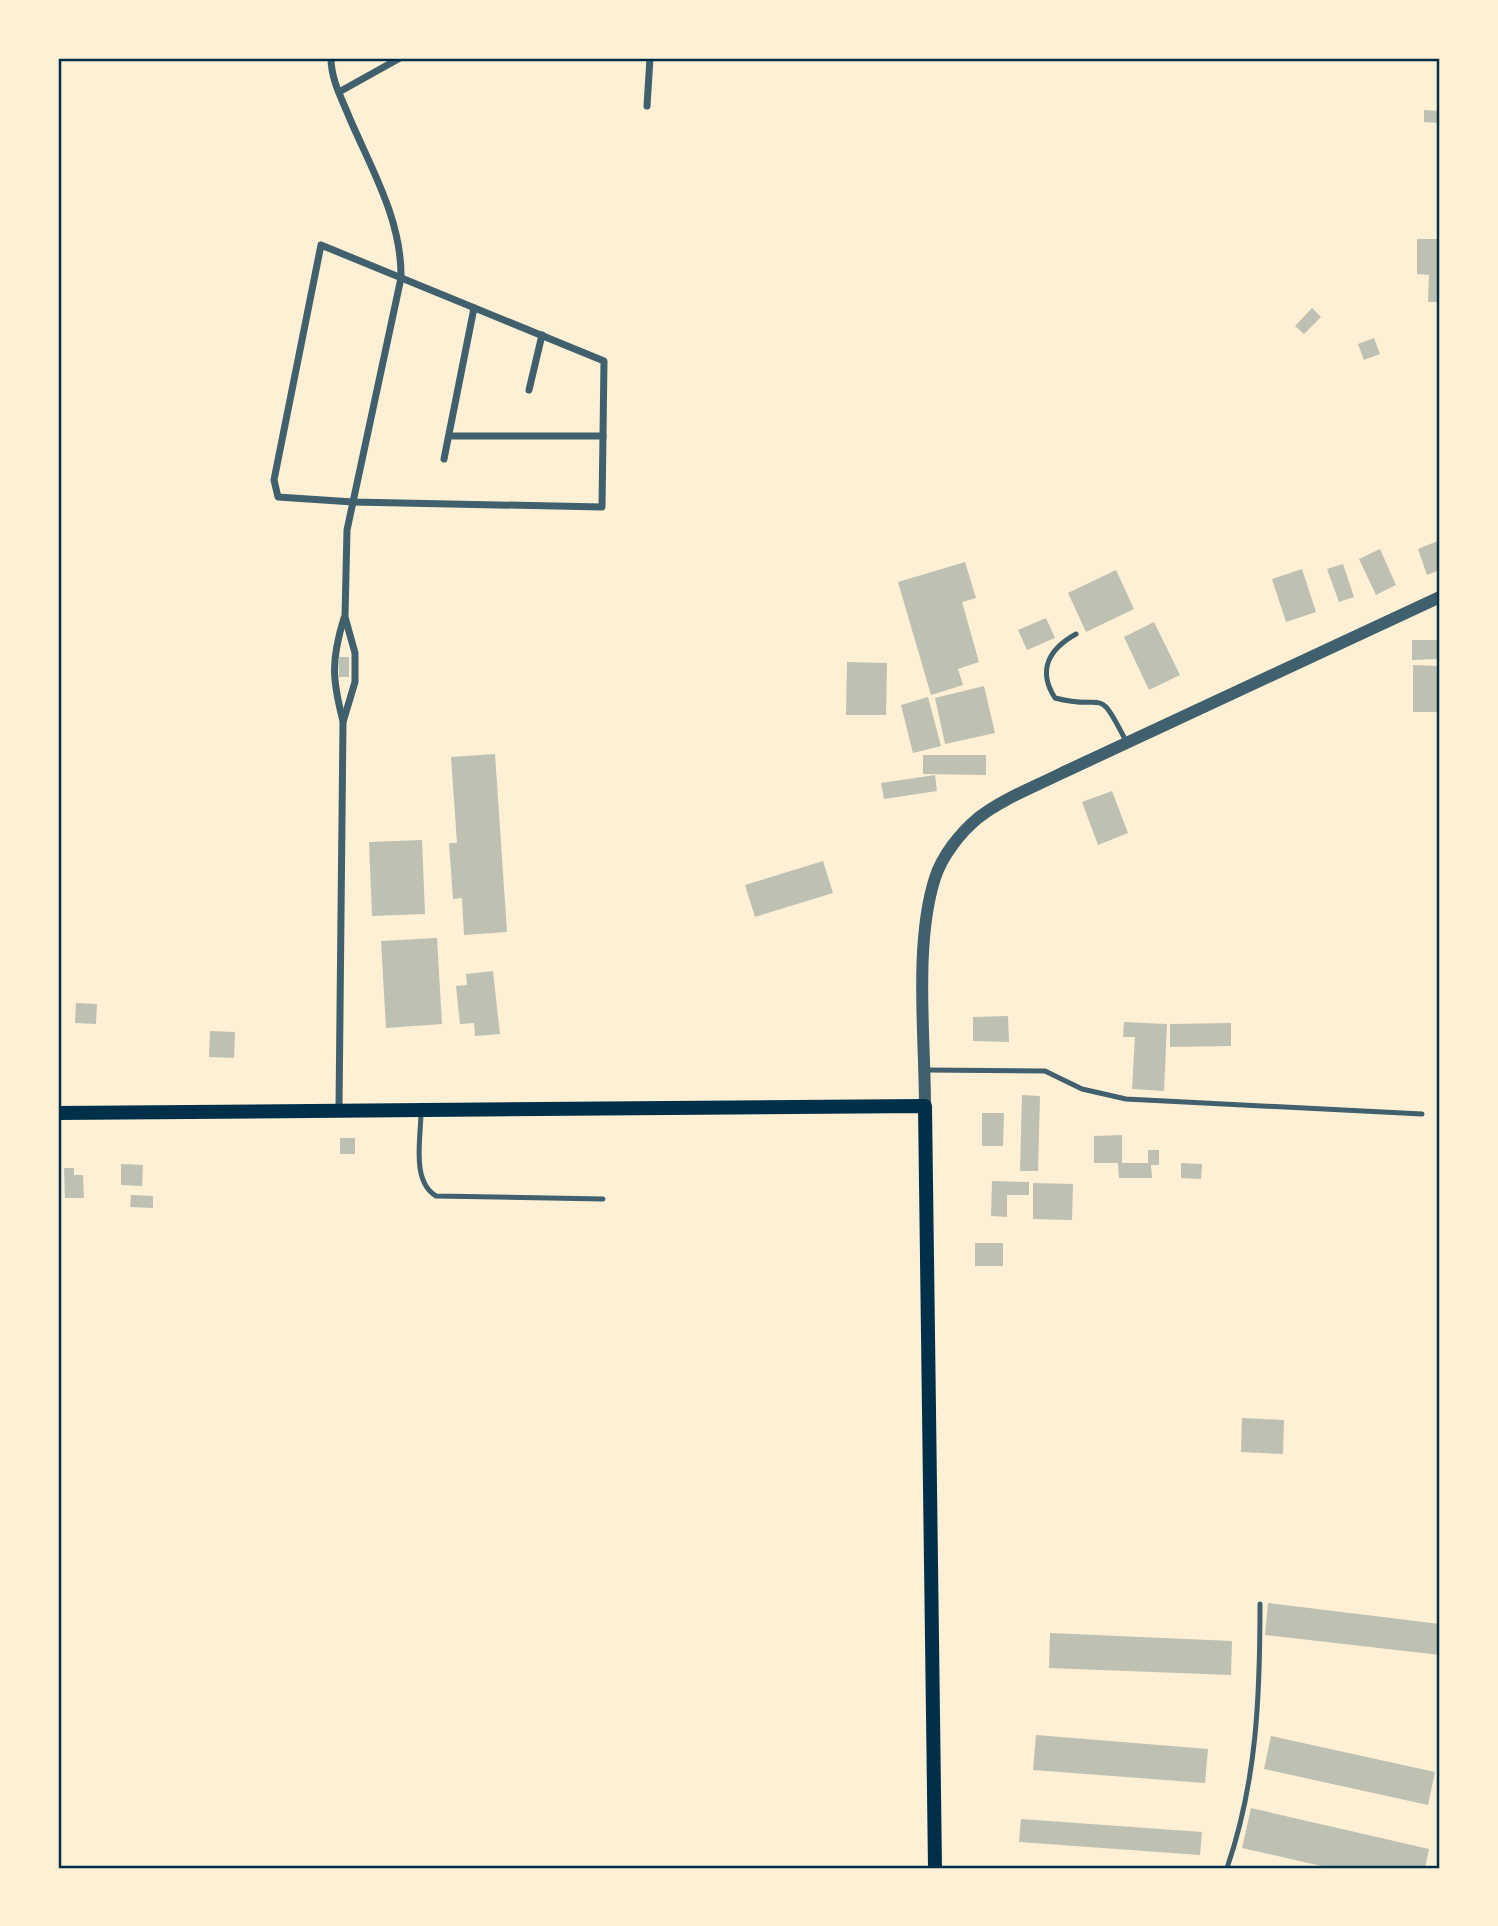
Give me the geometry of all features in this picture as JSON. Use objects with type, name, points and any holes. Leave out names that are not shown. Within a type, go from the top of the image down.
[{"type":"main road","points":[[58,1113],[925,1107],[935,1868]]},
{"type":"street","points":[[331,58],[338,92],[394,223],[401,252],[401,278],[346,541],[345,617],[355,653],[355,682],[343,722]]},
{"type":"street","points":[[338,92],[400,58]]},
{"type":"street","points":[[647,106],[650,58]]},
{"type":"street","points":[[321,245],[401,278],[604,361],[602,507],[353,502],[282,498],[276,494],[274,486],[321,245]]},
{"type":"street","points":[[444,459],[474,307]]},
{"type":"street","points":[[529,390],[542,335]]},
{"type":"street","points":[[449,436],[603,436]]},
{"type":"street","points":[[925,1107],[926,932],[935,877],[946,856],[978,818],[1002,803],[1127,743],[1440,597]]},
{"type":"street","points":[[339,1109],[343,722],[332,682],[333,653],[345,617]]},
{"type":"lane","points":[[1076,634],[1050,655],[1045,667],[1048,687],[1055,698],[1098,700],[1108,705],[1127,743]]},
{"type":"lane","points":[[925,1070],[1045,1071],[1102,1096],[1126,1099],[1422,1114]]},
{"type":"lane","points":[[421,1109],[421,1177],[426,1190],[436,1196],[603,1199]]},
{"type":"lane","points":[[1227,1868],[1252,1780],[1260,1656],[1260,1604]]},
{"type":"building","points":[[1424,110],[1440,111],[1440,123],[1424,122]]},
{"type":"building","points":[[1417,239],[1440,239],[1440,302],[1428,302],[1429,275],[1417,274]]},
{"type":"building","points":[[1312,308],[1321,317],[1304,334],[1295,326]]},
{"type":"building","points":[[1374,338],[1380,354],[1364,360],[1358,344]]},
{"type":"building","points":[[1440,540],[1440,570],[1427,575],[1418,549]]},
{"type":"building","points":[[1380,549],[1396,585],[1376,595],[1359,559]]},
{"type":"building","points":[[965,562],[976,598],[962,602],[979,662],[958,669],[963,685],[931,695],[898,582]]},
{"type":"building","points":[[1343,564],[1354,597],[1339,602],[1327,569]]},
{"type":"building","points":[[1302,569],[1316,612],[1286,622],[1272,579]]},
{"type":"building","points":[[1116,570],[1134,609],[1086,632],[1068,593]]},
{"type":"building","points":[[1046,618],[1055,638],[1027,650],[1018,630]]},
{"type":"building","points":[[1154,622],[1180,675],[1149,690],[1124,637]]},
{"type":"building","points":[[1412,640],[1440,640],[1440,659],[1412,660]]},
{"type":"building","points":[[339,657],[349,657],[349,677],[339,677]]},
{"type":"building","points":[[847,662],[887,663],[886,715],[846,715]]},
{"type":"building","points":[[1413,665],[1440,666],[1439,712],[1413,712]]},
{"type":"building","points":[[984,686],[995,733],[945,744],[935,698]]},
{"type":"building","points":[[928,697],[941,746],[913,753],[901,705]]},
{"type":"building","points":[[495,754],[507,932],[464,935],[462,898],[453,899],[449,843],[457,843],[451,757]]},
{"type":"building","points":[[923,755],[986,755],[986,775],[923,774]]},
{"type":"building","points":[[935,775],[937,791],[884,799],[881,783]]},
{"type":"building","points":[[1112,791],[1128,833],[1098,845],[1082,802]]},
{"type":"building","points":[[422,840],[425,914],[372,916],[369,842]]},
{"type":"building","points":[[823,861],[833,893],[755,917],[745,885]]},
{"type":"building","points":[[437,938],[442,1024],[386,1028],[381,941]]},
{"type":"building","points":[[493,971],[500,1034],[475,1036],[474,1023],[460,1024],[456,986],[467,985],[466,974]]},
{"type":"building","points":[[76,1003],[97,1004],[96,1024],[75,1023]]},
{"type":"building","points":[[1008,1016],[1009,1042],[973,1041],[973,1017]]},
{"type":"building","points":[[1124,1022],[1167,1024],[1164,1091],[1132,1089],[1135,1037],[1123,1037]]},
{"type":"building","points":[[1231,1023],[1231,1046],[1170,1047],[1170,1024]]},
{"type":"building","points":[[210,1031],[235,1032],[234,1058],[209,1057]]},
{"type":"building","points":[[1022,1095],[1040,1096],[1038,1171],[1020,1171]]},
{"type":"building","points":[[982,1113],[1004,1113],[1003,1146],[982,1146]]},
{"type":"building","points":[[1122,1135],[1122,1163],[1148,1163],[1148,1150],[1159,1150],[1159,1165],[1151,1165],[1152,1178],[1119,1178],[1118,1163],[1094,1163],[1094,1136]]},
{"type":"building","points":[[340,1138],[355,1138],[355,1154],[340,1154]]},
{"type":"building","points":[[1181,1163],[1202,1164],[1201,1179],[1181,1178]]},
{"type":"building","points":[[121,1164],[143,1165],[142,1186],[121,1185]]},
{"type":"building","points":[[64,1168],[74,1168],[74,1175],[83,1175],[84,1198],[65,1198]]},
{"type":"building","points":[[992,1181],[1029,1182],[1029,1195],[1007,1195],[1007,1217],[991,1216]]},
{"type":"building","points":[[1033,1183],[1073,1184],[1072,1220],[1033,1219]]},
{"type":"building","points":[[131,1195],[153,1196],[153,1208],[130,1207]]},
{"type":"building","points":[[975,1243],[1003,1243],[1003,1266],[975,1266]]},
{"type":"building","points":[[1242,1418],[1284,1420],[1283,1454],[1241,1452]]},
{"type":"building","points":[[1268,1603],[1440,1624],[1440,1655],[1265,1635]]},
{"type":"building","points":[[1050,1633],[1232,1641],[1231,1675],[1049,1668]]},
{"type":"building","points":[[1036,1735],[1208,1749],[1205,1783],[1033,1770]]},
{"type":"building","points":[[1271,1736],[1435,1772],[1428,1805],[1264,1769]]},
{"type":"building","points":[[1251,1808],[1429,1849],[1425,1868],[1330,1868],[1242,1848]]},
{"type":"building","points":[[1021,1819],[1202,1832],[1200,1855],[1019,1842]]}]
